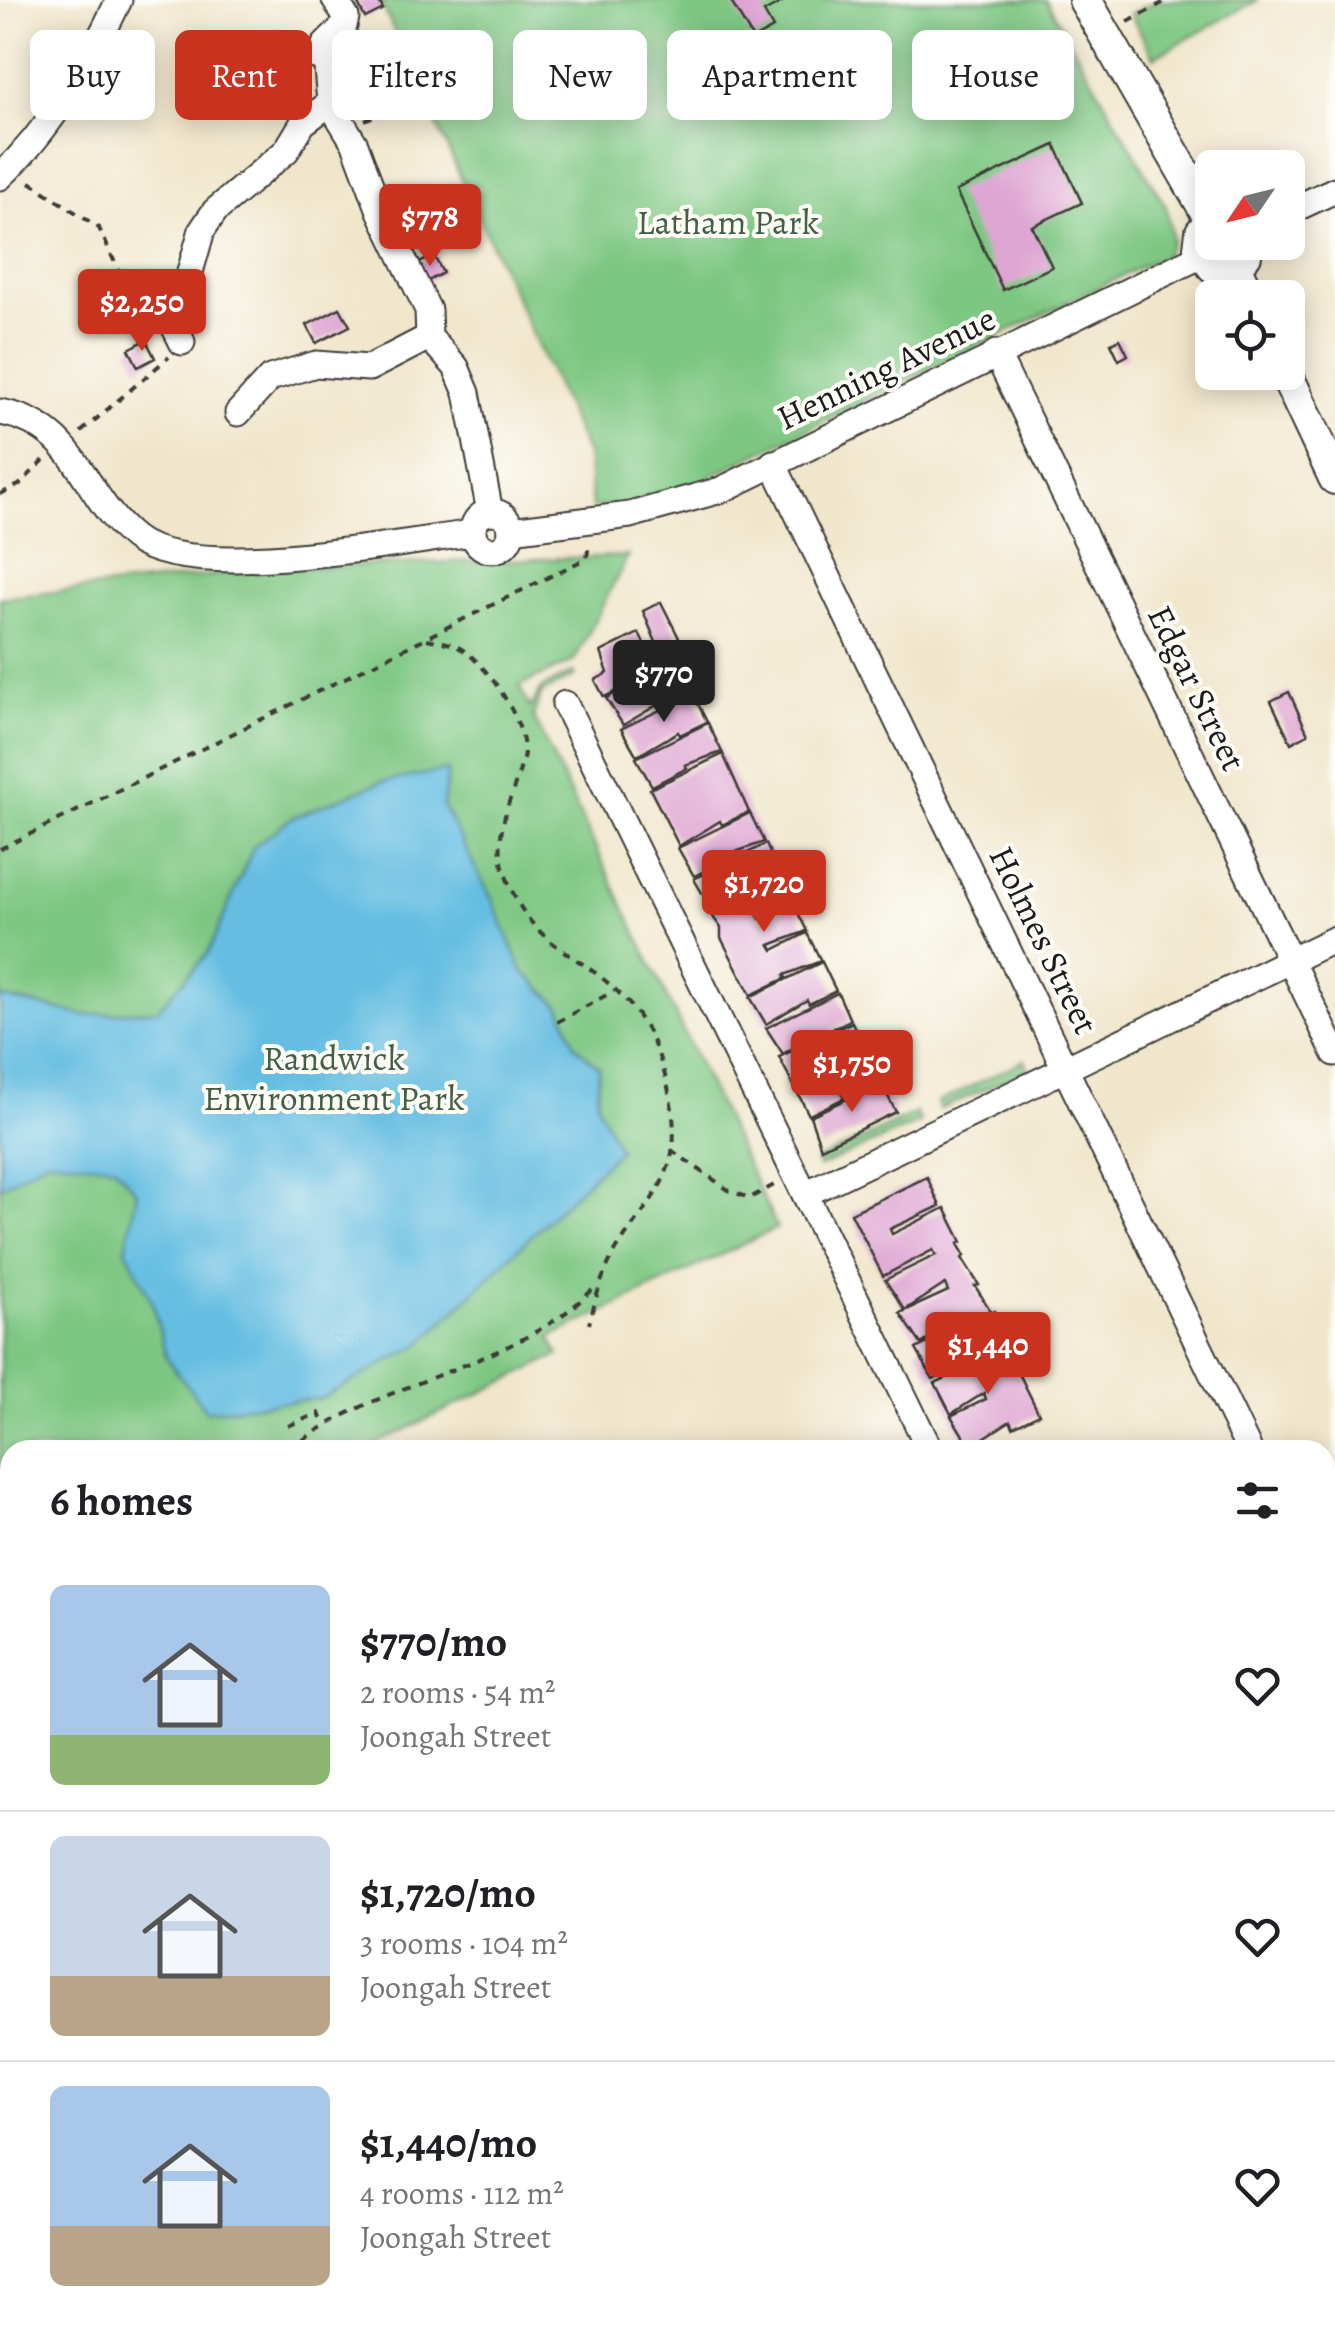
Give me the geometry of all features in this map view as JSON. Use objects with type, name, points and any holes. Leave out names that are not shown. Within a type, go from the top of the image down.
[{"type":"street","points":[[4,172],[25,153],[87,66],[119,0]]},
{"type":"street","points":[[335,0],[346,17],[344,26],[325,46],[322,58],[330,103],[347,128],[380,211],[428,310],[429,338],[456,368],[468,392],[490,512]]},
{"type":"street","points":[[1085,0],[1195,192]]},
{"type":"street","points":[[312,55],[322,58]]},
{"type":"street","points":[[168,312],[188,279],[202,230],[215,211],[286,152],[303,123],[330,103]]},
{"type":"street","points":[[1305,204],[1335,190]]},
{"type":"street","name":"Henning Avenue","points":[[511,530],[592,522],[720,490],[1195,258]]},
{"type":"street","points":[[131,310],[168,312]]},
{"type":"street","points":[[168,312],[182,342]]},
{"type":"street","points":[[238,413],[270,378],[316,364],[368,368],[429,338]]},
{"type":"street","name":"Edgar Street","points":[[996,353],[1335,1053]]},
{"type":"street","points":[[1293,390],[1335,478]]},
{"type":"street","points":[[0,412],[39,424],[132,536],[154,551],[174,556],[286,557],[472,533]]},
{"type":"street","name":"Holmes Street","points":[[773,462],[1244,1440]]},
{"type":"street","points":[[490,512],[504,517],[511,530],[506,544],[493,550],[479,546],[472,533],[477,519],[490,512]]},
{"type":"street","points":[[565,704],[925,1440]]},
{"type":"street","points":[[799,1183],[1067,1068],[1335,940]]},
{"type":"path","points":[[1128,22],[1168,0]]},
{"type":"path","points":[[347,128],[365,120]]},
{"type":"path","points":[[4,172],[99,228],[131,310]]},
{"type":"path","points":[[0,494],[19,485],[182,342]]},
{"type":"path","points":[[0,849],[587,558],[592,522]]},
{"type":"path","points":[[427,639],[458,646],[484,668],[511,708],[522,735],[524,756],[508,795],[501,832],[504,872],[522,914],[550,944],[616,990],[641,1020],[663,1065],[674,1120],[671,1150],[657,1197],[622,1241],[600,1282],[589,1324]]},
{"type":"path","points":[[557,1022],[616,990]]},
{"type":"path","points":[[671,1150],[730,1191],[750,1198],[799,1183]]},
{"type":"path","points":[[302,1440],[322,1424],[516,1339],[576,1307],[600,1282]]},
{"type":"path","points":[[288,1426],[319,1413],[322,1424]]},
{"type":"green space","name":"Latham Park","points":[[380,0],[1046,0],[1063,30],[912,30],[912,120],[1074,120],[1074,48],[1167,209],[1172,240],[1165,255],[684,489],[621,506],[592,508],[587,454],[435,120],[493,120],[493,30],[394,30]]},
{"type":"green space","points":[[1157,0],[1258,0],[1154,57],[1130,14]]},
{"type":"green space","name":"Randwick Environment Park","points":[[628,556],[574,661],[519,686],[530,708],[543,687],[574,672],[575,676],[542,693],[533,716],[777,1228],[550,1337],[559,1355],[385,1440],[0,1440],[0,598],[276,568]]},
{"type":"green space","points":[[1025,1060],[1029,1069],[940,1109],[937,1103]]},
{"type":"green space","points":[[916,1113],[920,1122],[819,1167],[816,1161]]},
{"type":"water","points":[[448,770],[443,806],[493,901],[522,970],[561,1007],[575,1045],[599,1067],[597,1104],[619,1150],[422,1343],[322,1398],[206,1411],[166,1357],[153,1304],[126,1249],[137,1192],[114,1166],[48,1159],[0,1187],[0,997],[84,1015],[157,1010],[208,953],[254,846],[293,817],[381,782]]},
{"type":"building","points":[[356,0],[378,0],[383,9],[365,18]]},
{"type":"building","points":[[730,0],[786,0],[764,12],[773,28],[748,30]]},
{"type":"building","points":[[1055,145],[1082,203],[1032,226],[1052,267],[1003,290],[956,191]]},
{"type":"building","points":[[434,256],[443,273],[426,282],[417,264]]},
{"type":"building","points":[[340,308],[350,326],[316,343],[307,325]]},
{"type":"building","points":[[1120,339],[1128,355],[1119,360],[1111,343]]},
{"type":"building","points":[[146,340],[155,358],[138,367],[129,349]]},
{"type":"building","points":[[661,602],[688,656],[604,697],[595,680],[608,673],[601,652],[639,633],[648,652],[658,647],[643,611]]},
{"type":"building","points":[[679,663],[693,692],[665,705],[664,701],[623,725],[606,698]]},
{"type":"building","points":[[1289,692],[1308,734],[1291,743],[1271,701]]},
{"type":"building","points":[[693,694],[707,722],[680,735],[678,732],[637,756],[621,729]]},
{"type":"building","points":[[708,723],[722,752],[685,765],[687,768],[652,786],[636,758]]},
{"type":"building","points":[[723,754],[749,812],[722,825],[720,821],[679,846],[650,789]]},
{"type":"building","points":[[750,813],[764,842],[727,855],[729,859],[694,876],[678,848]]},
{"type":"building","points":[[766,844],[778,871],[743,884],[745,888],[709,905],[694,879]]},
{"type":"building","points":[[780,874],[792,901],[757,914],[760,919],[793,903],[807,931],[770,945],[773,950],[807,933],[821,961],[784,975],[786,978],[751,995],[721,938],[721,928],[708,910]]},
{"type":"building","points":[[822,962],[836,991],[809,1004],[807,1000],[766,1024],[750,997]]},
{"type":"building","points":[[838,993],[850,1020],[824,1033],[822,1030],[783,1054],[766,1028]]},
{"type":"building","points":[[852,1022],[879,1081],[842,1094],[844,1098],[809,1115],[779,1057]]},
{"type":"building","points":[[881,1083],[896,1112],[821,1148],[810,1116]]},
{"type":"building","points":[[927,1177],[940,1206],[890,1229],[892,1234],[945,1208],[962,1242],[958,1244],[965,1256],[962,1258],[979,1285],[975,1286],[992,1313],[995,1311],[1011,1344],[985,1357],[982,1352],[933,1379],[916,1349],[985,1314],[965,1324],[962,1318],[921,1344],[900,1313],[948,1291],[945,1284],[905,1310],[885,1280],[936,1255],[933,1250],[883,1276],[851,1213]]},
{"type":"building","points":[[1007,1349],[1039,1414],[1013,1427],[1010,1421],[981,1440],[966,1440],[951,1416],[986,1399],[984,1393],[951,1414],[935,1383]]}]
